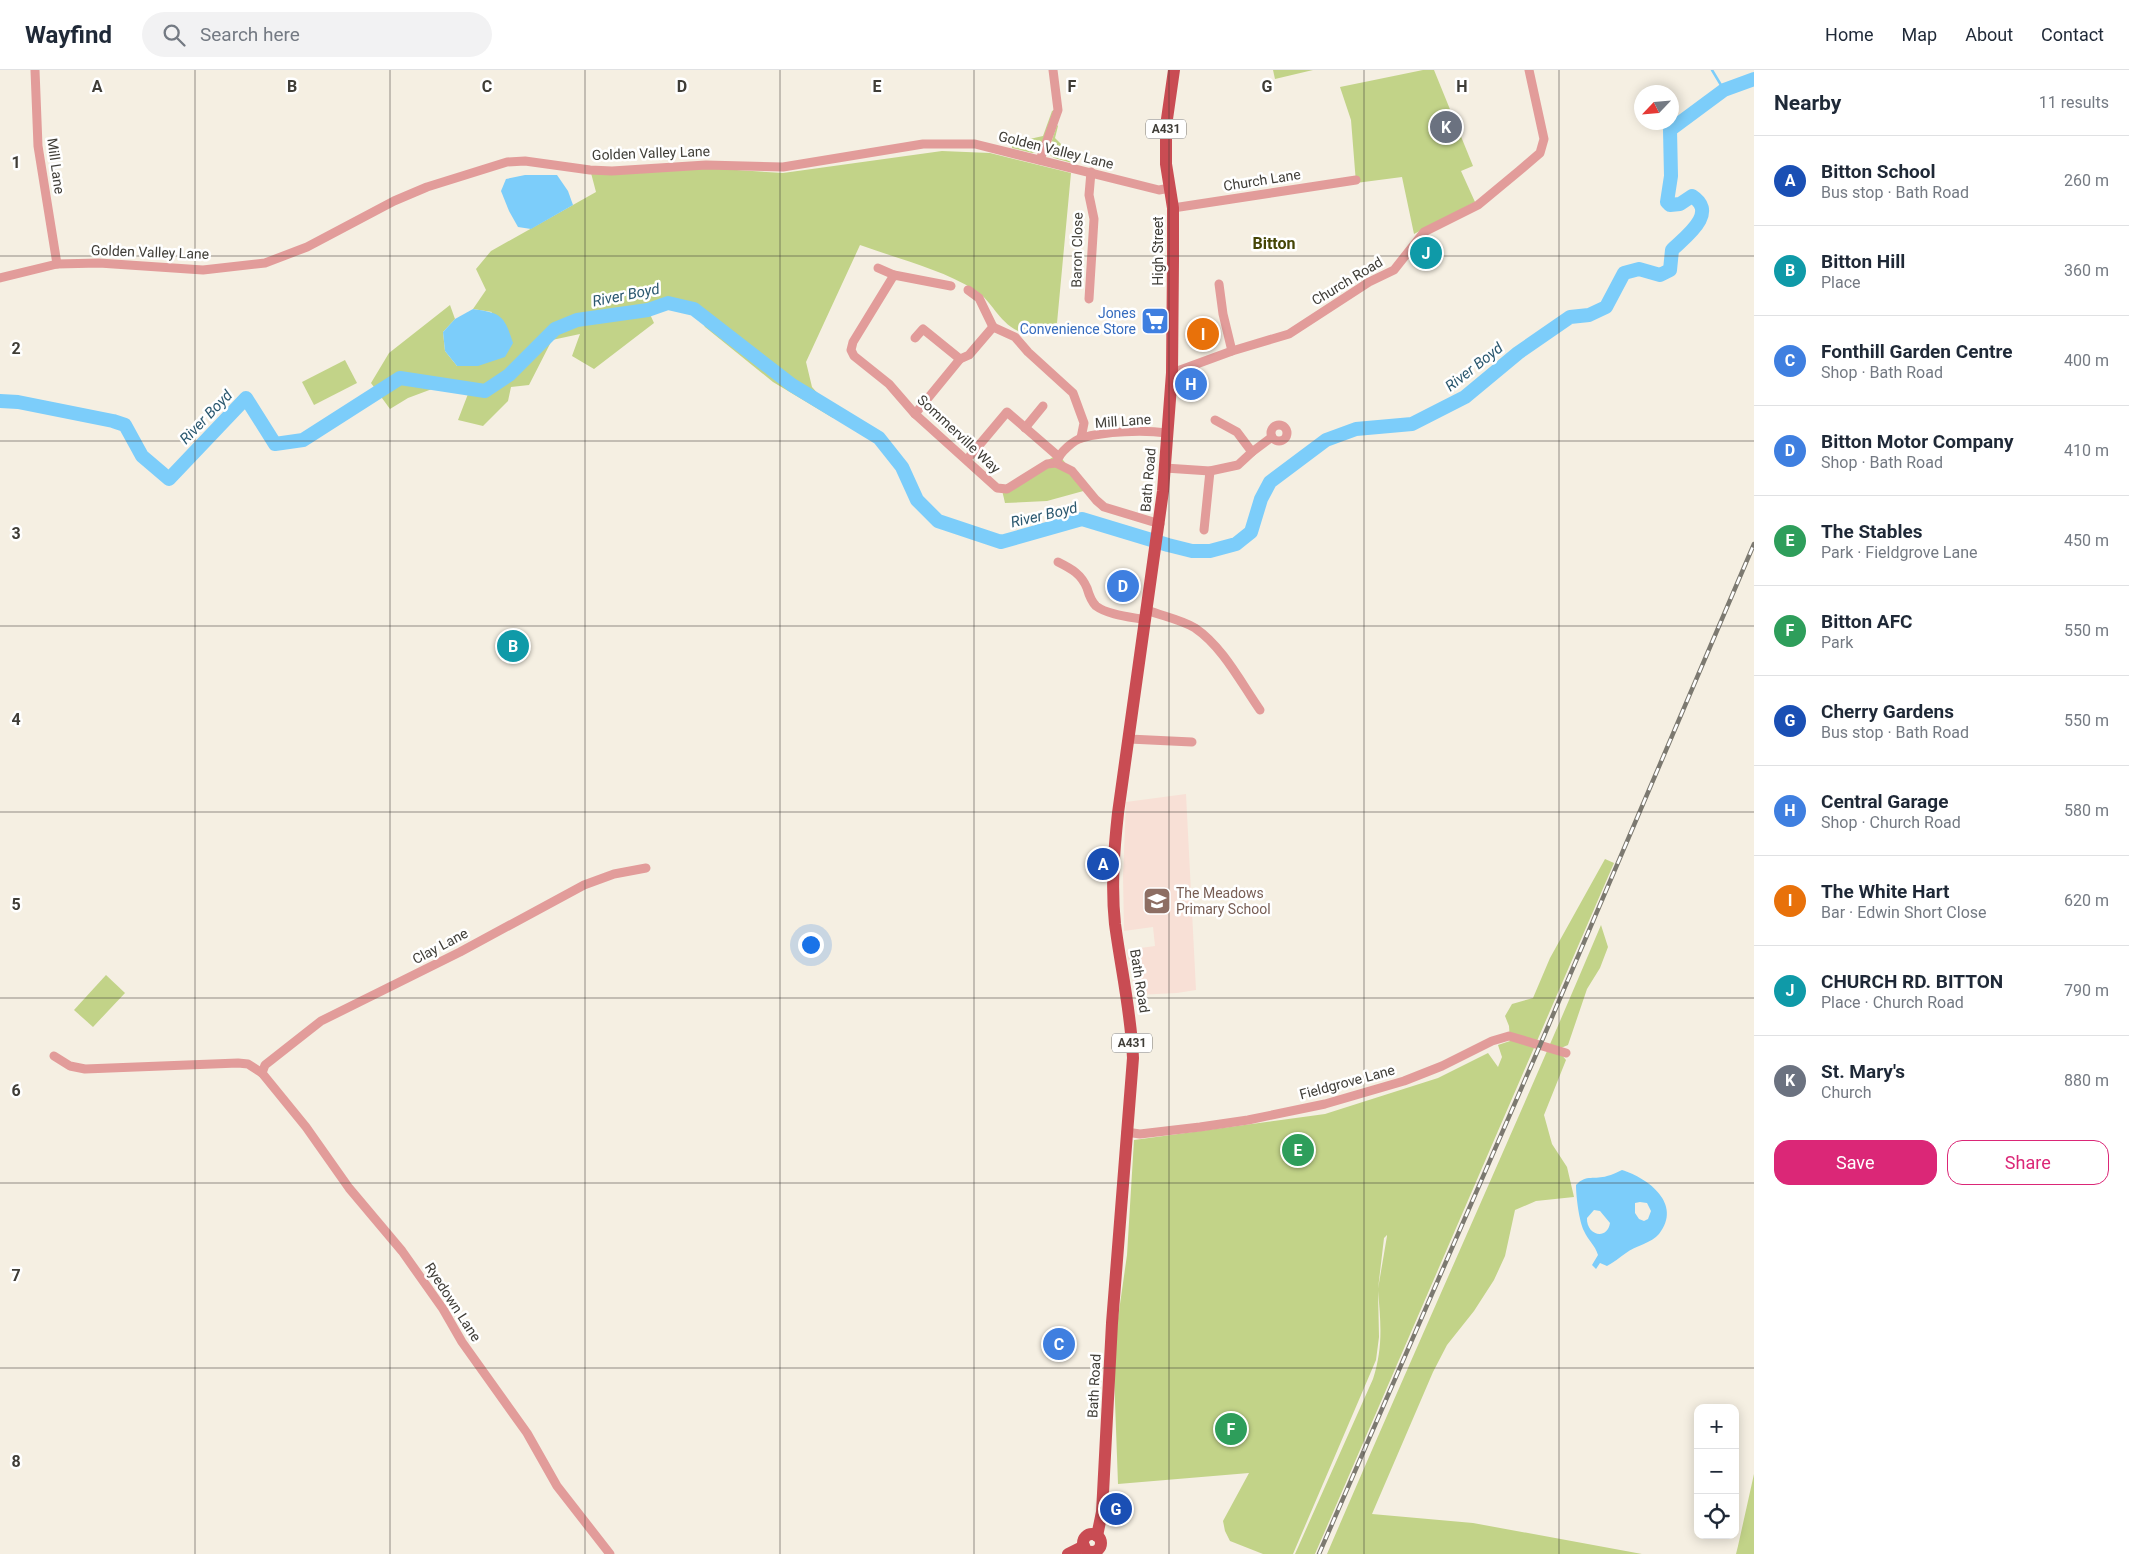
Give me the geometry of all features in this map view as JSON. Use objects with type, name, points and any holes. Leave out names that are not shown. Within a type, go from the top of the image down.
[{"type":"main road","name":"High Street","points":[[1167,433],[1172,373],[1173,208],[1166,164],[1166,126],[1174,70]]},
{"type":"main road","name":"Bath Road","points":[[1097,1536],[1102,1512],[1112,1323],[1133,1058],[1132,1024],[1115,924],[1113,883],[1118,813],[1156,553],[1167,433]]},
{"type":"main road","points":[[1068,1554],[1084,1546],[1086,1537],[1093,1534],[1097,1536]]},
{"type":"main road","name":"A431","points":[[1084,1546],[1089,1552],[1096,1553],[1101,1543],[1097,1536]]},
{"type":"street","name":"Mill Lane","points":[[35,70],[38,146],[57,264]]},
{"type":"street","points":[[1040,160],[1058,110],[1052,70]]},
{"type":"street","name":"Church Road","points":[[1172,373],[1232,351],[1289,334],[1369,282],[1394,270],[1424,232],[1478,205],[1540,153],[1544,139],[1529,70]]},
{"type":"street","name":"Golden Valley Lane","points":[[0,278],[57,264],[99,263],[203,270],[264,263],[307,246],[394,201],[427,187],[508,162],[525,160],[590,170],[612,171],[706,164],[782,167],[923,144],[956,142],[975,144],[1159,190],[1170,188]]},
{"type":"street","name":"Baron Close","points":[[1089,299],[1094,219],[1089,195],[1092,172]]},
{"type":"street","name":"Church Lane","points":[[1173,208],[1356,180]]},
{"type":"street","points":[[878,268],[894,275],[951,286]]},
{"type":"street","name":"Sommerville Way","points":[[894,275],[853,342],[851,350],[854,356],[889,384],[915,414],[996,488],[1007,489],[1047,464],[1058,460]]},
{"type":"street","points":[[1219,284],[1223,314],[1232,351]]},
{"type":"street","points":[[915,414],[960,359],[969,355],[993,327],[979,298],[968,290]]},
{"type":"street","name":"Mill Lane","points":[[993,327],[1016,337],[1028,352],[1073,393],[1084,423],[1081,438],[1058,460]]},
{"type":"street","points":[[915,338],[923,328],[960,359]]},
{"type":"street","points":[[1025,428],[1043,406]]},
{"type":"street","points":[[970,456],[1007,412],[1072,471],[1104,507],[1159,527]]},
{"type":"street","points":[[1215,420],[1237,432],[1252,452]]},
{"type":"street","name":"Mill Lane","points":[[1081,438],[1145,430],[1167,433]]},
{"type":"street","points":[[1165,468],[1210,471],[1238,466],[1252,452],[1272,437]]},
{"type":"street","points":[[1204,530],[1210,471]]},
{"type":"street","points":[[1058,562],[1074,569],[1082,578],[1090,598],[1097,606],[1108,611],[1147,615],[1194,627],[1210,641],[1225,659],[1260,710]]},
{"type":"street","points":[[1128,739],[1192,742]]},
{"type":"street","name":"Clay Lane","points":[[262,1073],[265,1064],[322,1021],[460,952],[584,885],[614,874],[646,868]]},
{"type":"street","name":"Fieldgrove Lane","points":[[1126,1132],[1140,1134],[1209,1126],[1325,1104],[1412,1078],[1442,1066],[1492,1041],[1509,1036],[1566,1053]]},
{"type":"street","points":[[54,1056],[70,1066],[85,1069],[238,1063],[248,1064],[262,1073]]},
{"type":"street","name":"Ryedown Lane","points":[[262,1073],[306,1127],[349,1188],[402,1251],[443,1309],[462,1342],[527,1432],[557,1486],[610,1554]]},
{"type":"shaded area","name":"The Meadows Primary School","points":[[1186,794],[1196,990],[1137,995],[1126,950],[1155,946],[1153,927],[1124,931],[1123,876],[1126,802]]},
{"type":"green space","points":[[1273,70],[1313,70],[1275,79]]},
{"type":"green space","points":[[1423,70],[1434,70],[1473,166],[1461,171],[1475,202],[1414,234],[1402,177],[1356,183],[1351,120],[1340,87]]},
{"type":"green space","points":[[1054,110],[1039,151],[1032,153],[1012,148],[1012,143],[1043,136]]},
{"type":"green space","points":[[1057,125],[1055,138],[1072,155],[1072,163],[1054,158],[1049,154]]},
{"type":"green space","points":[[942,151],[990,153],[1071,173],[1057,323],[1033,328],[1023,333],[1002,319],[975,290],[934,270],[860,245],[806,362],[812,387],[835,413],[833,418],[773,382],[705,327],[694,309],[668,303],[648,310],[654,323],[594,369],[572,356],[580,334],[552,340],[529,385],[511,387],[508,401],[483,426],[458,420],[468,394],[432,389],[408,398],[390,409],[371,383],[389,353],[450,305],[455,319],[443,332],[445,351],[457,366],[492,312],[473,309],[486,290],[476,269],[491,251],[596,192],[591,173],[705,168],[783,173]]},
{"type":"green space","points":[[345,360],[357,383],[314,405],[302,382]]},
{"type":"green space","points":[[1053,457],[1063,460],[1087,490],[1047,501],[1005,503],[1002,490]]},
{"type":"green space","points":[[1605,859],[1614,863],[1315,1554],[1295,1554],[1373,1379],[1380,1336],[1378,1291],[1379,1337],[1376,1360],[1293,1554],[1263,1554],[1230,1541],[1223,1521],[1249,1473],[1118,1484],[1114,1374],[1116,1332],[1127,1255],[1134,1140],[1325,1114],[1438,1078],[1488,1053],[1498,1067],[1502,1057],[1498,1045],[1510,1041],[1509,1026],[1505,1016],[1512,1004],[1533,998],[1550,958]],"holes":[[[1387,1235],[1378,1289],[1384,1238]]]},
{"type":"green space","points":[[1601,925],[1608,947],[1600,968],[1587,989],[1568,1045],[1561,1048],[1561,1054],[1566,1060],[1544,1115],[1552,1144],[1567,1167],[1574,1197],[1536,1201],[1515,1210],[1505,1256],[1494,1280],[1474,1311],[1447,1345],[1433,1372],[1372,1514],[1473,1523],[1642,1554],[1327,1554],[1533,1083]]},
{"type":"green space","points":[[106,975],[125,993],[93,1027],[74,1010]]},
{"type":"green space","points":[[1754,1474],[1754,1554],[1736,1554],[1738,1546]]},
{"type":"water","points":[[525,175],[557,175],[568,191],[573,205],[531,229],[518,227],[501,191],[506,179]]},
{"type":"water","points":[[473,309],[490,312],[500,317],[507,326],[513,343],[505,357],[478,366],[457,366],[445,351],[443,332],[455,319]]},
{"type":"water","points":[[1622,1170],[1642,1179],[1659,1194],[1665,1203],[1667,1212],[1665,1223],[1659,1234],[1652,1240],[1607,1266],[1600,1263],[1596,1269],[1592,1265],[1598,1255],[1582,1227],[1576,1185],[1583,1180],[1611,1175]],"holes":[[[1635,1203],[1647,1203],[1651,1211],[1648,1219],[1644,1221],[1639,1219],[1635,1213]],[[1594,1210],[1600,1211],[1610,1223],[1608,1229],[1601,1234],[1593,1232],[1588,1224],[1587,1218]]]},
{"type":"waterway","points":[[1712,70],[1724,90]]},
{"type":"waterway","name":"River Boyd","points":[[0,401],[18,402],[125,425],[142,456],[169,479],[246,398],[275,444],[303,440],[400,378],[485,391],[509,375],[555,329],[577,320],[648,310],[668,303],[694,309],[792,385],[879,438],[902,467],[917,500],[938,521],[1001,542],[1082,519],[1168,545],[1192,551],[1210,551],[1236,544],[1251,532],[1261,499],[1270,482],[1326,440],[1356,429],[1412,424],[1465,397],[1518,353],[1570,317],[1589,315],[1606,307],[1624,273],[1639,269],[1660,275],[1670,270],[1672,250],[1691,232],[1701,217],[1702,210],[1699,203],[1692,196],[1680,204],[1670,205],[1667,202],[1671,176],[1670,130],[1724,90],[1754,79]]},
{"type":"railway","points":[[1319,1554],[1538,1050],[1754,544]]},
{"type":"place","name":"St. Mary's","points":[[1446,127]]},
{"type":"place","name":"CHURCH RD. BITTON","points":[[1426,253]]},
{"type":"place","name":"Jones Convenience Store","points":[[1155,321]]},
{"type":"place","name":"The White Hart","points":[[1203,334]]},
{"type":"place","name":"Central Garage","points":[[1191,384]]},
{"type":"place","name":"Bitton Motor Company","points":[[1123,586]]},
{"type":"place","name":"Bitton Hill","points":[[513,646]]},
{"type":"place","name":"Bitton School","points":[[1103,864]]},
{"type":"place","name":"The Meadows Primary School","points":[[1157,901]]},
{"type":"place","name":"The Stables","points":[[1298,1150]]},
{"type":"place","name":"Fonthill Garden Centre","points":[[1059,1344]]},
{"type":"place","name":"Bitton AFC","points":[[1231,1429]]},
{"type":"place","name":"Cherry Gardens","points":[[1116,1509]]},
{"type":"district","name":"Bitton","points":[[1274,243]]}]
